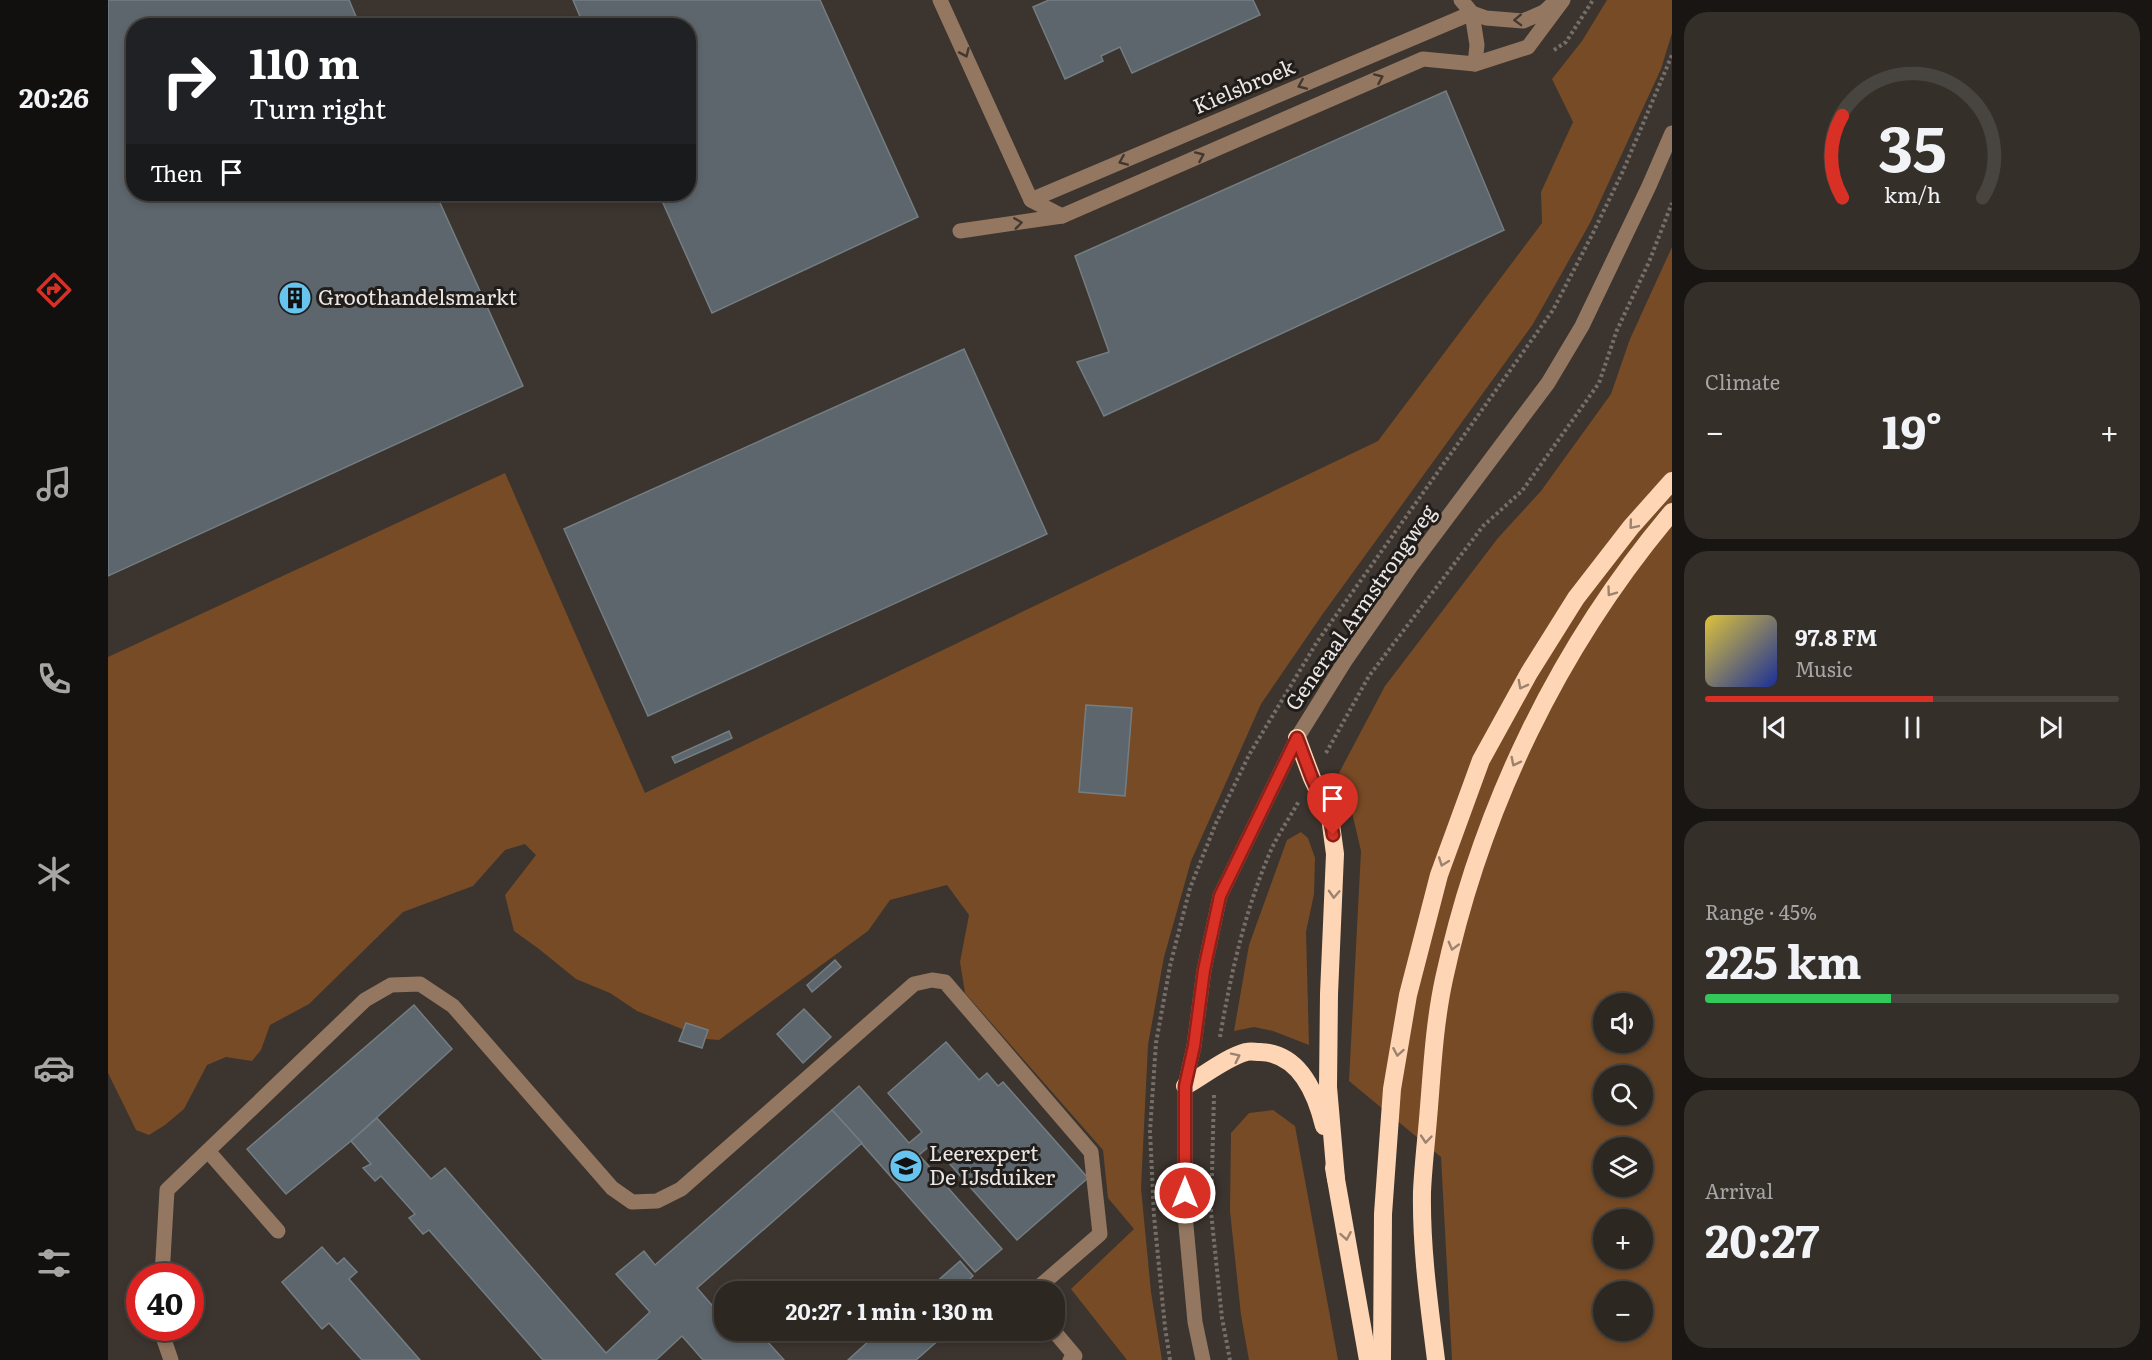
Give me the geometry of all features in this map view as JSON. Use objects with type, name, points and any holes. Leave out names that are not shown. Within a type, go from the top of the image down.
[{"type":"highway","points":[[1382,1360],[1383,1214],[1392,1089],[1408,995],[1438,875],[1481,760],[1528,673],[1576,598],[1631,527],[1672,481]]},
{"type":"highway","points":[[1436,1360],[1424,1266],[1422,1192],[1433,1060],[1444,980],[1468,888],[1507,778],[1550,692],[1595,615],[1648,540],[1672,512]]},
{"type":"highway","points":[[1297,738],[1330,817],[1335,854],[1328,1087],[1336,1179]]},
{"type":"highway","points":[[1185,1086],[1248,1051],[1271,1052],[1292,1063],[1310,1085],[1319,1108],[1336,1179],[1368,1360]]},
{"type":"street","points":[[940,0],[1031,200],[1062,216]]},
{"type":"street","points":[[1461,0],[1472,13],[1486,18],[1523,21],[1544,12],[1557,0]]},
{"type":"street","points":[[960,231],[1062,216],[1423,59],[1475,64],[1528,47],[1563,0]]},
{"type":"street","points":[[1472,13],[1477,45],[1475,64]]},
{"type":"street","name":"Kielsbroek","points":[[1031,200],[1472,13]]},
{"type":"street","name":"Generaal Armstrongweg","points":[[1203,1360],[1196,1322],[1185,1215],[1185,1086],[1194,1046],[1204,970],[1220,896],[1297,738],[1345,661],[1548,383],[1582,326],[1672,133]]},
{"type":"street","points":[[163,1263],[167,1190],[365,1000],[391,985],[420,984],[453,1006],[612,1188],[632,1202],[657,1201],[681,1189],[914,984],[932,980],[945,982],[1091,1152],[1100,1234],[1046,1281]]},
{"type":"street","points":[[208,1151],[278,1231]]},
{"type":"street","points":[[164,1341],[171,1360]]},
{"type":"street","points":[[1060,1341],[1072,1358]]},
{"type":"path","points":[[1230,1360],[1222,1318],[1211,1212],[1212,1132],[1216,1068],[1230,979],[1249,907],[1272,848],[1369,676],[1483,526],[1522,491],[1599,383],[1617,330],[1649,262],[1672,203]]},
{"type":"shaded area","points":[[1607,0],[1672,0],[1672,33],[1661,69],[1590,223],[1533,324],[1322,615],[1261,704],[1191,861],[1164,957],[1148,1045],[1141,1188],[1151,1292],[1162,1360],[1127,1360],[1071,1289],[1134,1229],[1108,1198],[1103,1150],[965,993],[960,962],[969,915],[947,885],[890,900],[868,931],[719,1040],[707,1039],[637,1011],[610,993],[576,979],[514,931],[505,895],[536,855],[525,844],[505,850],[473,886],[403,912],[309,1004],[270,1025],[261,1050],[252,1061],[226,1057],[207,1065],[184,1109],[149,1135],[136,1130],[108,1073],[108,657],[505,473],[645,793],[1378,441],[1542,223],[1541,192],[1573,122],[1552,79],[1582,41]]},
{"type":"shaded area","points":[[1672,247],[1672,1360],[1452,1360],[1441,1157],[1349,1081],[1361,851],[1351,808],[1339,773],[1385,686],[1498,538],[1541,491],[1611,394],[1630,339]]},
{"type":"shaded area","points":[[1301,832],[1308,838],[1315,858],[1314,894],[1306,932],[1309,1045],[1273,1031],[1254,1027],[1234,1031],[1249,945],[1287,840]]},
{"type":"shaded area","points":[[1273,1110],[1295,1126],[1338,1360],[1249,1360],[1241,1315],[1230,1211],[1231,1133],[1249,1113]]},
{"type":"building","name":"Groothandelsmarkt","points":[[108,0],[349,0],[357,18],[126,18],[126,201],[439,201],[523,386],[108,576]]},
{"type":"building","points":[[573,0],[820,0],[918,217],[712,313],[662,201],[696,201],[696,18],[581,18]]},
{"type":"building","points":[[1049,0],[1253,0],[1260,15],[1132,73],[1120,47],[1101,56],[1103,61],[1065,79],[1033,7]]},
{"type":"building","points":[[1446,91],[1504,230],[1104,416],[1077,362],[1109,352],[1075,256]]},
{"type":"building","points":[[964,349],[1047,534],[648,716],[564,529]]},
{"type":"building","points":[[1086,705],[1132,708],[1125,796],[1079,792]]},
{"type":"building","points":[[729,731],[732,738],[675,763],[672,757]]},
{"type":"building","points":[[835,960],[841,967],[812,992],[807,985]]},
{"type":"building","points":[[414,1005],[452,1049],[351,1141],[286,1194],[247,1149]]},
{"type":"building","points":[[804,1009],[831,1037],[803,1063],[777,1034]]},
{"type":"building","points":[[686,1023],[708,1030],[702,1048],[679,1041]]},
{"type":"building","points":[[946,1042],[979,1080],[987,1073],[998,1086],[1003,1082],[1088,1178],[1017,1240],[932,1144],[919,1155],[1002,1249],[975,1272],[832,1110],[859,1086],[909,1143],[922,1132],[888,1093]]},
{"type":"building","points":[[832,1110],[862,1143],[697,1288],[714,1308],[714,1341],[767,1341],[784,1360],[703,1360],[682,1336],[656,1360],[543,1360],[429,1230],[423,1234],[409,1218],[415,1214],[381,1176],[375,1181],[363,1168],[371,1164],[351,1141],[377,1118],[431,1179],[445,1168],[606,1353],[650,1312],[616,1274],[644,1251],[655,1265]]},
{"type":"building","points":[[322,1247],[337,1264],[344,1258],[357,1272],[349,1279],[420,1360],[362,1360],[329,1323],[322,1329],[282,1282]]},
{"type":"building","points":[[960,1261],[973,1276],[968,1281],[937,1281]]},
{"type":"building","points":[[869,1341],[938,1341],[916,1360],[848,1360]]},
{"type":"place","name":"Groothandelsmarkt","points":[[295,298]]},
{"type":"place","name":"Leerexpert De IJsduiker","points":[[906,1166]]},
{"type":"route","points":[[1185,1193],[1185,1086],[1194,1046],[1204,970],[1220,896],[1297,738],[1330,817],[1333,835]]}]
